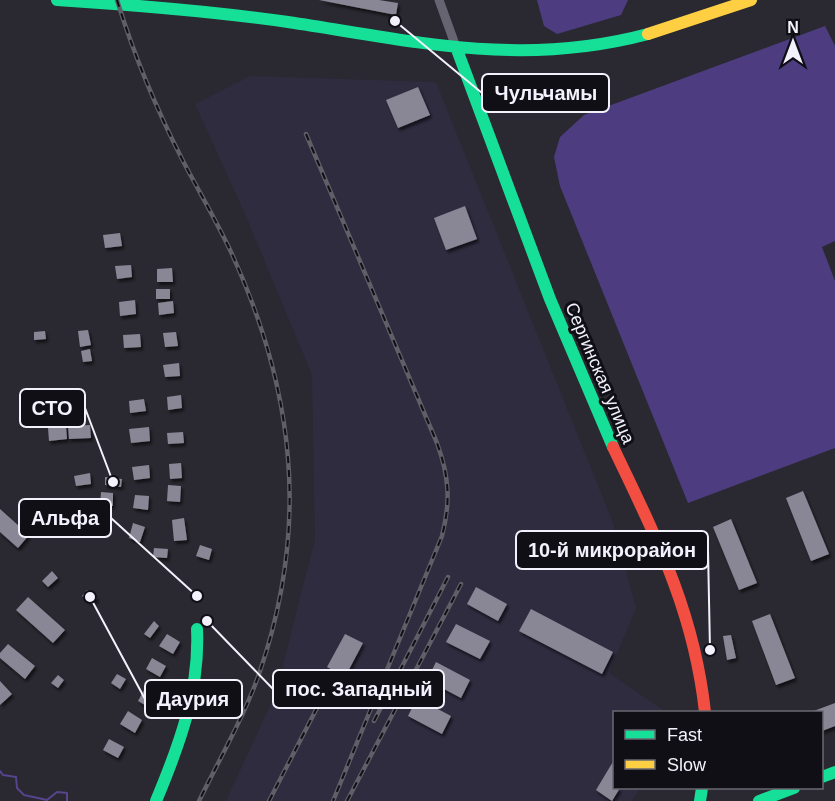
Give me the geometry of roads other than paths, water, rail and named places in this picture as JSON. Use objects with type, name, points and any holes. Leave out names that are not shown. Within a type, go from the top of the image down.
[{"type":"main road","points":[[57,0],[152,6],[248,16],[456,47],[531,52],[592,47],[655,34],[751,0]]},
{"type":"main road","name":"Сергинская улица","points":[[456,47],[555,315],[584,385],[685,607],[698,657],[705,711]]},
{"type":"main road","points":[[156,801],[194,693],[199,655],[197,629]]},
{"type":"main road","points":[[759,801],[791,789]]},
{"type":"street","points":[[439,0],[456,47]]},
{"type":"waterway","points":[[0,771],[3,775],[16,777],[17,788],[24,795],[47,800],[57,792],[67,793],[67,801]]},
{"type":"railway","points":[[117,0],[154,101],[231,252],[253,304],[270,356],[281,408],[288,460],[289,513],[285,566],[275,619],[253,690],[199,801]]},
{"type":"railway","points":[[306,134],[437,443],[444,467],[448,500],[442,536],[333,801]]},
{"type":"railway","points":[[374,721],[448,577]]},
{"type":"railway","points":[[347,801],[461,584]]},
{"type":"railway","points":[[269,801],[335,673]]},
{"type":"place","name":"Чульчамы","points":[[395,21]]},
{"type":"place","name":"СТО","points":[[113,482]]},
{"type":"place","name":"Альфа","points":[[197,596]]},
{"type":"place","name":"Даурия","points":[[90,597]]},
{"type":"place","name":"пос. Западный","points":[[207,621]]},
{"type":"place","name":"10-й микрорайон","points":[[710,650]]}]
